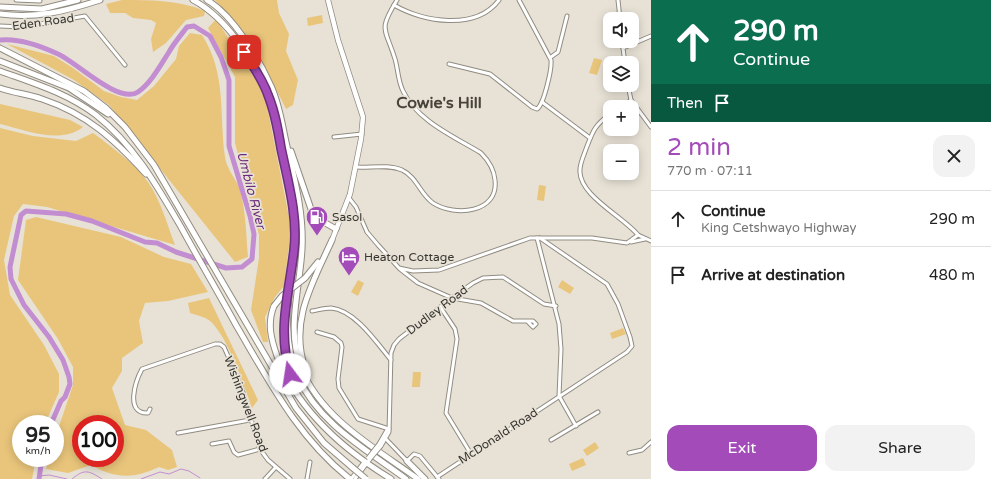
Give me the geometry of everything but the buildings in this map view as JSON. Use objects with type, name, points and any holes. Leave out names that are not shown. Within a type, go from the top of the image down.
[{"type":"highway","points":[[0,7],[29,9],[42,8],[78,0]]},
{"type":"highway","points":[[0,14],[42,16],[71,10],[100,0]]},
{"type":"highway","points":[[193,0],[215,14],[230,29],[260,77],[268,94],[275,117],[293,203],[295,229],[294,251],[287,329],[291,359],[298,378],[315,405],[326,417],[406,479]]},
{"type":"highway","points":[[207,0],[220,9],[234,24],[265,74],[275,95],[302,222],[302,249],[294,310],[295,343],[300,363],[307,380],[316,396],[333,414],[418,479]]},
{"type":"highway","points":[[0,48],[84,91],[111,112],[134,138],[154,165],[303,418],[324,443],[366,479]]},
{"type":"highway","points":[[0,61],[45,77],[74,91],[107,113],[134,138]]},
{"type":"highway","points":[[0,71],[56,92],[95,114],[127,144],[142,162],[166,201],[270,384],[296,423],[316,448],[350,478]]},
{"type":"highway","points":[[0,88],[42,99],[65,108],[86,120],[122,147],[156,185]]},
{"type":"highway","points":[[284,136],[309,206],[316,217],[335,229]]},
{"type":"highway","points":[[330,240],[307,293],[300,318],[299,339],[307,375],[314,390],[333,414]]},
{"type":"highway","points":[[330,240],[316,264],[305,278],[282,296],[274,306],[270,326],[274,347],[290,384],[312,413],[331,433],[391,479]]},
{"type":"highway","points":[[294,251],[284,314],[284,349],[293,380],[312,413]]},
{"type":"highway","points":[[407,461],[425,479]]},
{"type":"main road","points":[[330,0],[338,40],[363,117],[362,134],[349,198],[330,240]]},
{"type":"street","points":[[16,0],[40,1]]},
{"type":"street","points":[[356,167],[390,168],[402,170],[412,177],[430,200],[441,207],[448,209],[469,210],[479,208],[491,200],[495,189],[494,172],[484,156],[427,119],[410,101],[404,92],[396,62],[384,29],[386,17],[397,0]]},
{"type":"street","points":[[394,5],[418,16],[455,20],[483,14],[493,8],[499,0]]},
{"type":"street","points":[[449,64],[490,74],[535,108],[538,108],[542,102],[552,63],[519,0]]},
{"type":"street","points":[[618,0],[619,12]]},
{"type":"street","name":"Eden Road","points":[[0,26],[23,27],[85,16],[125,65]]},
{"type":"street","points":[[550,57],[558,52],[567,16]]},
{"type":"street","points":[[639,41],[651,36]]},
{"type":"street","points":[[623,48],[624,56]]},
{"type":"street","points":[[629,92],[631,100]]},
{"type":"street","points":[[542,102],[590,138]]},
{"type":"street","points":[[639,111],[651,127]]},
{"type":"street","points":[[603,120],[596,126],[590,138],[580,167],[581,179],[585,186],[599,201],[634,229],[638,235],[651,241]]},
{"type":"street","points":[[334,137],[362,134]]},
{"type":"street","points":[[349,198],[354,204],[369,235],[399,268],[418,283],[452,298],[481,304],[513,321],[528,322]]},
{"type":"street","points":[[630,241],[634,229]]},
{"type":"street","points":[[630,241],[638,235]]},
{"type":"street","points":[[539,238],[556,306],[561,346],[559,396],[576,426]]},
{"type":"street","name":"McDonald Road","points":[[438,478],[471,454],[627,352],[632,346],[615,298],[607,284],[539,238]]},
{"type":"street","points":[[399,268],[418,271],[439,270],[526,239],[592,238],[622,243],[645,239]]},
{"type":"street","name":"Dudley Road","points":[[355,479],[385,438],[388,428],[392,349],[396,342],[477,280],[500,276],[544,304],[556,306]]},
{"type":"street","points":[[312,311],[332,308],[350,316],[359,323],[391,360]]},
{"type":"street","points":[[441,308],[455,329],[457,339],[446,413],[471,454]]},
{"type":"street","points":[[317,332],[336,338],[341,343],[338,386],[356,417],[363,421],[388,428]]},
{"type":"street","name":"Wishingwell Road","points":[[150,408],[148,414],[142,412],[136,407],[133,399],[133,391],[142,369],[215,344],[220,344],[224,347],[241,386],[250,420],[260,449],[276,467],[290,479]]},
{"type":"street","points":[[551,440],[598,412]]},
{"type":"street","points":[[178,433],[250,420]]},
{"type":"street","points":[[385,438],[407,461],[413,455],[418,455],[438,478]]},
{"type":"street","points":[[212,444],[229,441],[234,452],[238,455],[260,449]]},
{"type":"street","points":[[629,452],[645,449],[651,442]]},
{"type":"street","name":"Dudley Road","points":[[350,478],[368,461]]},
{"type":"street","points":[[307,479],[310,462]]},
{"type":"street","points":[[266,479],[276,467]]},
{"type":"shaded area","points":[[122,0],[175,3],[195,7],[205,11],[204,16],[186,20],[166,43],[153,52],[151,39],[156,23],[151,20],[133,18],[125,13],[110,13],[106,4]]},
{"type":"shaded area","points":[[215,0],[277,0],[279,13],[289,34],[286,51],[298,80],[293,105],[286,109],[257,51]]},
{"type":"shaded area","points":[[322,15],[323,23],[308,26],[307,18]]},
{"type":"shaded area","points":[[216,19],[259,85],[267,106],[290,222],[289,246],[284,286],[275,297],[265,317],[268,342],[263,342],[251,310],[259,258],[259,235],[235,143],[235,77],[208,28]]},
{"type":"shaded area","points":[[190,33],[202,35],[210,50],[219,79],[225,157],[229,169],[239,187],[245,222],[248,257],[235,262],[109,105],[74,80],[7,44],[54,56],[104,91],[121,97],[137,100],[154,86],[176,59],[179,46]]},
{"type":"shaded area","points":[[594,58],[602,60],[597,75],[589,73]]},
{"type":"shaded area","points":[[0,104],[70,120],[83,127],[64,135],[53,136],[0,124]]},
{"type":"shaded area","points":[[0,128],[33,136],[76,141],[93,133],[129,162],[148,182],[160,205],[175,245],[47,207],[23,204],[14,216],[4,260],[10,295],[44,345],[59,374],[59,392],[49,415],[12,415],[12,467],[34,467],[32,479],[0,479]]},
{"type":"shaded area","points":[[539,185],[546,186],[544,201],[537,200]]},
{"type":"shaded area","points":[[36,217],[121,237],[164,257],[191,264],[208,292],[168,301],[145,303],[139,321],[143,343],[122,358],[122,371],[112,388],[121,415],[72,415],[72,467],[85,467],[68,473],[46,469],[47,467],[64,467],[63,415],[73,385],[73,367],[58,339],[18,280],[26,220]]},
{"type":"shaded area","points":[[358,280],[364,283],[358,296],[351,292]]},
{"type":"shaded area","points":[[562,280],[574,288],[570,294],[558,287]]},
{"type":"shaded area","points":[[209,298],[258,400],[252,408],[235,362],[217,328],[203,317],[190,313],[188,303]]},
{"type":"shaded area","points":[[623,328],[626,334],[612,339],[610,333]]},
{"type":"shaded area","points":[[413,372],[421,372],[420,387],[412,387]]},
{"type":"shaded area","points":[[124,422],[125,425],[146,430],[172,450],[177,467],[168,470],[159,467],[141,474],[125,476],[100,470],[95,467],[124,467]]},
{"type":"shaded area","points":[[595,442],[599,448],[587,456],[583,450]]},
{"type":"shaded area","points":[[583,458],[586,465],[572,471],[569,464]]},
{"type":"waterway","name":"Umbilo River","points":[[0,40],[22,41],[51,51],[66,58],[109,88],[120,93],[130,94],[138,92],[147,84],[187,27],[194,26],[210,36],[221,57],[229,80],[229,146],[254,234],[252,259],[242,267],[226,268],[176,252],[157,243],[145,242],[92,221],[66,214],[26,211],[21,215],[10,267],[11,279],[24,305],[49,337],[63,360],[69,377],[70,384],[55,415]]},
{"type":"waterway","name":"Umbilo River","points":[[39,479],[41,467]]},
{"type":"waterway","points":[[141,479],[160,472],[169,474],[181,469],[189,471],[200,478]]},
{"type":"waterway","points":[[72,479],[84,472],[94,474],[102,479]]},
{"type":"waterway","points":[[39,476],[49,475],[67,479]]},
{"type":"place","name":"Sasol","points":[[317,236]]},
{"type":"place","name":"Heaton Cottage","points":[[349,276]]},
{"type":"district","name":"Cowie's Hill","points":[[439,102]]},
{"type":"route","points":[[244,52],[262,80],[271,103],[295,217],[294,251],[285,302],[283,325],[284,349],[290,374]]}]
